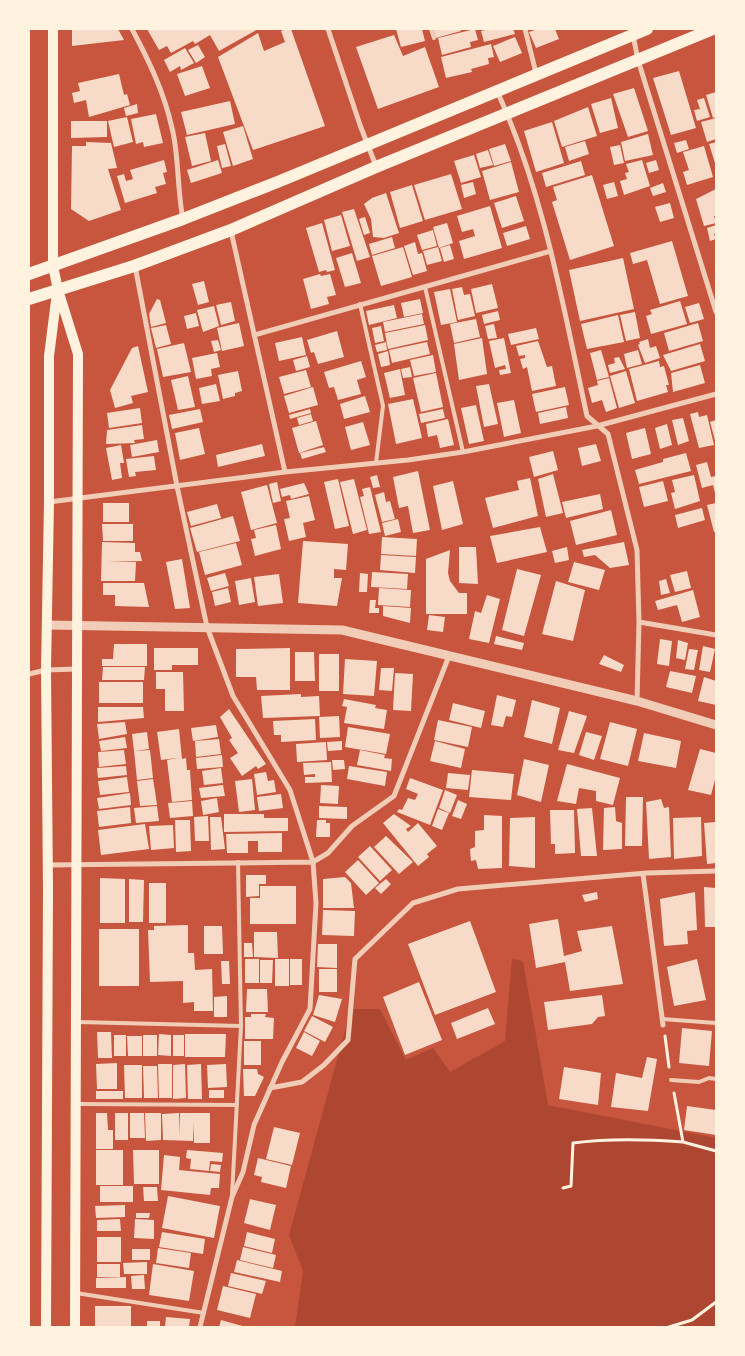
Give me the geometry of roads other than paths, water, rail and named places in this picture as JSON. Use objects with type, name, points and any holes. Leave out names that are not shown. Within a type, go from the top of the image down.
[{"type":"main road","points":[[53,29],[53,266],[58,290],[78,354],[75,1327]]},
{"type":"main road","points":[[29,274],[183,219],[367,145],[633,32],[647,29]]},
{"type":"main road","points":[[29,299],[134,266],[231,230],[376,167],[713,29]]},
{"type":"main road","points":[[46,1327],[48,866],[46,670],[48,625],[49,356],[58,290]]},
{"type":"street","points":[[132,29],[155,71],[173,129],[178,193],[183,219]]},
{"type":"street","points":[[328,29],[376,167]]},
{"type":"street","points":[[525,29],[536,73]]},
{"type":"street","points":[[633,32],[638,60],[716,312]]},
{"type":"street","points":[[497,90],[516,132],[551,250],[587,416],[608,434],[637,550],[639,622],[637,701]]},
{"type":"street","points":[[231,230],[285,472]]},
{"type":"street","points":[[254,335],[551,250]]},
{"type":"street","points":[[134,266],[176,486],[207,627],[233,696],[290,790],[313,862],[316,903],[310,1009],[270,1088],[254,1125],[243,1172],[232,1197],[200,1327]]},
{"type":"street","points":[[49,502],[463,452],[597,426],[716,394]]},
{"type":"street","points":[[639,622],[716,635]]},
{"type":"street","points":[[48,625],[342,630],[637,701],[716,725]]},
{"type":"street","points":[[48,866],[313,862],[328,854],[352,826],[394,796],[449,656]]},
{"type":"street","points":[[29,674],[46,670],[77,669]]},
{"type":"street","points":[[270,1088],[302,1082],[324,1065],[348,1040],[355,959],[413,903],[458,889],[643,874],[716,871]]},
{"type":"street","points":[[643,874],[663,1022]]},
{"type":"lane","points":[[431,29],[434,38]]},
{"type":"lane","points":[[425,287],[463,452]]},
{"type":"lane","points":[[360,304],[383,406],[376,463]]},
{"type":"lane","points":[[232,1197],[232,1168],[241,1026],[238,862]]},
{"type":"lane","points":[[75,1022],[241,1026]]},
{"type":"lane","points":[[663,1022],[716,1023]]},
{"type":"lane","points":[[671,1080],[699,1082],[709,1078],[716,1079]]},
{"type":"lane","points":[[75,1104],[237,1105]]},
{"type":"lane","points":[[76,1293],[204,1313]]}]
